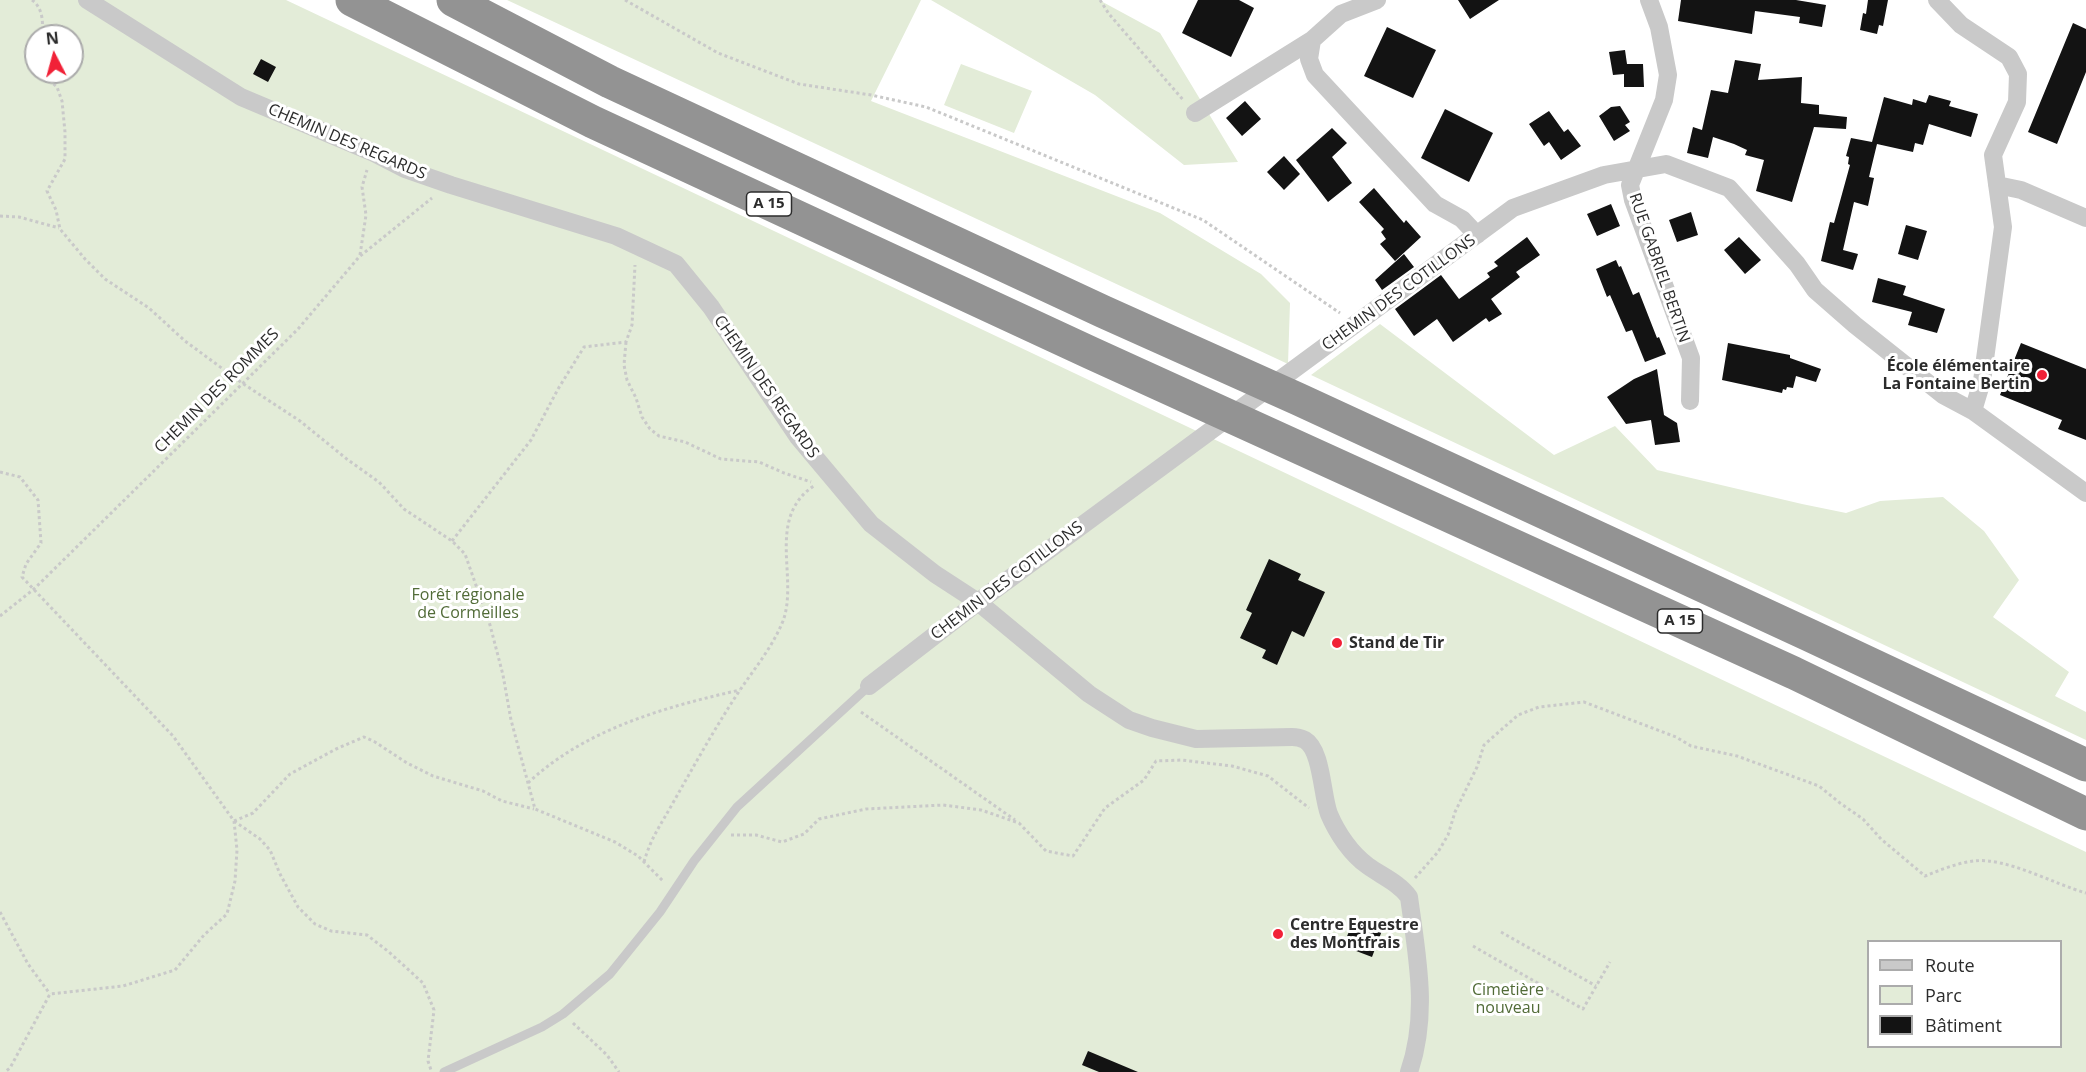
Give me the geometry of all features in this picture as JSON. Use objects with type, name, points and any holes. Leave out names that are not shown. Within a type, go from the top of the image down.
[{"type":"highway","name":"A 15","points":[[352,0],[593,122],[1191,399],[1794,673],[2086,814]]},
{"type":"highway","name":"A 15","points":[[453,0],[610,82],[2086,765]]},
{"type":"street","name":"CHEMIN DES REGARDS","points":[[87,0],[241,97],[374,153],[405,169],[616,236],[676,264],[711,307],[798,437],[825,482],[871,524],[935,574],[978,602],[1089,694],[1129,720],[1196,738],[1303,738],[1316,757],[1324,798],[1336,829],[1366,865],[1406,893]]},
{"type":"street","points":[[1195,113],[1312,40],[1336,7],[1377,0]]},
{"type":"street","name":"RUE GABRIEL BERTIN","points":[[1649,0],[1659,27],[1668,75],[1664,100],[1630,185],[1633,200],[1691,358],[1690,401]]},
{"type":"street","points":[[1937,0],[1961,25],[2009,57],[2018,74],[2017,102],[1994,155],[2003,227],[1982,381],[1972,411]]},
{"type":"street","points":[[1312,40],[1309,59],[1315,75],[1435,204],[1462,219],[1477,235]]},
{"type":"street","name":"CHEMIN DES COTILLONS","points":[[869,686],[978,602],[1513,208],[1604,176],[1666,164],[1729,188],[1797,264],[1815,290],[1855,325],[1943,395],[1972,411],[2086,493]]},
{"type":"street","points":[[1997,185],[2021,190],[2086,218]]},
{"type":"street","points":[[1406,893],[1420,987],[1420,1024],[1417,1048],[1409,1072]]},
{"type":"lane","name":"CHEMIN DES COTILLONS","points":[[444,1072],[542,1027],[562,1014],[610,974],[660,912],[737,807],[869,686]]},
{"type":"path","points":[[32,0],[37,3],[44,24]]},
{"type":"path","points":[[625,0],[718,53],[799,84],[871,95],[926,107],[1203,220],[1357,324]]},
{"type":"path","points":[[1100,0],[1108,14],[1195,113]]},
{"type":"path","points":[[54,84],[62,101],[65,132],[64,159],[47,191],[56,210],[60,229],[84,260],[105,279],[149,308],[185,341],[242,383],[300,421],[379,482],[404,509],[452,541],[465,554],[490,625],[535,809]]},
{"type":"path","points":[[359,257],[366,215],[362,187],[374,153]]},
{"type":"path","name":"CHEMIN DES ROMMES","points":[[0,616],[34,589],[298,328],[359,257],[451,185]]},
{"type":"path","points":[[0,216],[19,217],[60,229]]},
{"type":"path","points":[[640,247],[634,269],[632,325],[626,342],[624,365],[627,380],[642,417],[650,429],[659,436],[685,442],[721,459],[759,462],[784,473],[825,482]]},
{"type":"path","points":[[452,541],[531,440],[584,347],[626,342]]},
{"type":"path","points":[[0,472],[20,477],[38,500],[41,543],[26,564],[22,577],[173,736],[234,821],[260,839],[270,850],[298,907],[315,924],[331,931],[367,935],[423,983],[434,1010],[428,1061],[431,1072]]},
{"type":"path","points":[[644,862],[654,834],[740,690],[762,661],[782,623],[788,602],[785,554],[789,522],[802,493],[825,482]]},
{"type":"path","points":[[528,783],[565,754],[628,722],[700,699],[740,690]]},
{"type":"path","points":[[1406,893],[1438,852],[1477,767],[1484,745],[1518,715],[1539,707],[1584,702],[1676,736],[1691,746],[1737,756],[1819,786],[1840,804],[1863,819],[1881,839],[1924,876],[1947,867],[1976,861],[1996,863],[2086,893]]},
{"type":"path","points":[[850,704],[1019,823],[1046,851],[1073,856],[1105,808],[1143,780],[1156,761],[1181,760],[1232,766],[1268,776],[1336,829]]},
{"type":"path","points":[[234,821],[253,813],[290,774],[364,737],[433,776],[483,791],[502,801],[535,809],[615,842],[638,856],[674,892]]},
{"type":"path","points":[[715,835],[756,834],[782,842],[804,834],[819,819],[866,809],[943,805],[981,810],[1019,823]]},
{"type":"path","points":[[50,994],[123,986],[175,970],[204,935],[227,914],[235,881],[237,850],[234,821]]},
{"type":"path","points":[[0,912],[28,964],[50,994]]},
{"type":"path","points":[[1501,932],[1596,986]]},
{"type":"path","points":[[1473,946],[1583,1009],[1610,962]]},
{"type":"path","points":[[5,1072],[10,1068],[50,994]]},
{"type":"path","points":[[562,1014],[607,1054],[619,1072]]},
{"type":"green space","name":"Forêt régionale de Cormeilles","points":[[0,0],[286,0],[2086,852],[2086,1072],[0,1072]]},
{"type":"green space","points":[[507,0],[921,0],[871,101],[1160,213],[1261,274],[1290,303],[1288,364]]},
{"type":"green space","points":[[931,0],[1099,0],[1160,33],[1238,162],[1184,165],[1095,95]]},
{"type":"green space","points":[[961,64],[1032,91],[1014,133],[944,105]]},
{"type":"green space","points":[[1380,324],[1554,455],[1615,426],[1657,470],[1802,504],[1846,513],[1880,501],[1943,497],[1984,531],[2019,580],[1993,617],[2069,672],[2055,696],[2086,712],[2086,740],[1311,375]]},
{"type":"building","points":[[1198,0],[1239,0],[1254,8],[1231,57],[1182,33]]},
{"type":"building","points":[[1458,0],[1499,0],[1470,19]]},
{"type":"building","points":[[1681,0],[1796,0],[1826,5],[1822,27],[1799,23],[1800,17],[1755,11],[1752,34],[1678,21]]},
{"type":"building","points":[[1868,0],[1888,0],[1883,26],[1879,25],[1877,34],[1860,30]]},
{"type":"building","points":[[2073,23],[2086,29],[2086,72],[2057,144],[2028,132]]},
{"type":"building","points":[[1387,27],[1436,50],[1413,98],[1364,76]]},
{"type":"building","points":[[1625,50],[1627,64],[1643,64],[1644,87],[1624,87],[1624,74],[1613,75],[1609,52]]},
{"type":"building","points":[[261,59],[276,67],[268,82],[253,74]]},
{"type":"building","points":[[1735,60],[1761,64],[1758,80],[1802,77],[1801,103],[1819,105],[1819,114],[1847,117],[1846,129],[1814,127],[1792,202],[1756,191],[1764,160],[1745,155],[1747,150],[1713,137],[1708,158],[1687,153],[1693,127],[1702,130],[1711,90],[1728,93]]},
{"type":"building","points":[[1929,95],[1951,101],[1949,106],[1978,114],[1971,137],[1929,124],[1923,145],[1915,143],[1913,152],[1877,144],[1869,177],[1874,178],[1868,206],[1854,202],[1843,250],[1858,254],[1853,270],[1821,261],[1830,222],[1834,223],[1850,165],[1848,164],[1849,157],[1846,156],[1851,138],[1872,142],[1884,97],[1912,105],[1913,99],[1926,103]]},
{"type":"building","points":[[1245,101],[1261,119],[1242,136],[1226,118]]},
{"type":"building","points":[[1620,106],[1630,122],[1625,125],[1630,131],[1614,141],[1599,116],[1611,107]]},
{"type":"building","points":[[1445,109],[1493,133],[1469,182],[1421,158]]},
{"type":"building","points":[[1549,111],[1564,132],[1568,129],[1581,146],[1561,160],[1549,142],[1544,146],[1529,124]]},
{"type":"building","points":[[1332,128],[1347,143],[1332,157],[1352,183],[1328,202],[1296,160]]},
{"type":"building","points":[[1284,156],[1300,174],[1284,190],[1267,172]]},
{"type":"building","points":[[1374,188],[1404,223],[1406,220],[1421,237],[1395,261],[1380,244],[1386,239],[1381,232],[1384,229],[1359,202]]},
{"type":"building","points":[[1611,204],[1620,226],[1597,236],[1587,214]]},
{"type":"building","points":[[1691,212],[1698,235],[1677,242],[1669,220]]},
{"type":"building","points":[[1906,225],[1927,231],[1918,260],[1898,254]]},
{"type":"building","points":[[1527,237],[1540,255],[1516,272],[1520,277],[1491,299],[1502,314],[1489,322],[1486,318],[1453,342],[1437,319],[1414,336],[1395,309],[1441,275],[1459,299],[1490,277],[1487,273],[1498,266],[1494,262]]},
{"type":"building","points":[[1739,237],[1761,260],[1745,274],[1724,250]]},
{"type":"building","points":[[1404,254],[1414,267],[1382,290],[1375,280]]},
{"type":"building","points":[[1616,260],[1619,267],[1621,266],[1633,295],[1639,292],[1657,338],[1659,337],[1666,354],[1645,362],[1632,330],[1626,332],[1610,295],[1607,297],[1596,269]]},
{"type":"building","points":[[1878,278],[1906,286],[1903,295],[1945,309],[1937,333],[1908,325],[1912,312],[1872,302]]},
{"type":"building","points":[[1728,343],[1790,355],[1790,358],[1821,369],[1816,382],[1796,376],[1793,388],[1787,387],[1782,393],[1722,380]]},
{"type":"building","points":[[2021,343],[2086,369],[2086,440],[2058,429],[2062,420],[2000,395]]},
{"type":"building","points":[[1657,369],[1664,415],[1677,423],[1680,442],[1655,445],[1651,420],[1626,424],[1607,397],[1634,379]]},
{"type":"building","points":[[1269,559],[1301,574],[1298,580],[1325,592],[1304,637],[1292,631],[1277,665],[1262,658],[1266,650],[1240,638],[1252,613],[1246,610]]},
{"type":"building","points":[[1355,917],[1383,928],[1372,957],[1343,946]]},
{"type":"building","points":[[1088,1051],[1138,1072],[1099,1072],[1082,1065]]},
{"type":"place","name":"École élémentaire La Fontaine Bertin","points":[[2042,375]]},
{"type":"place","name":"Stand de Tir","points":[[1337,643]]},
{"type":"place","name":"Centre Equestre des Montfrais","points":[[1278,934]]},
{"type":"park label","name":"Cimetière nouveau","points":[[1508,999]]}]
